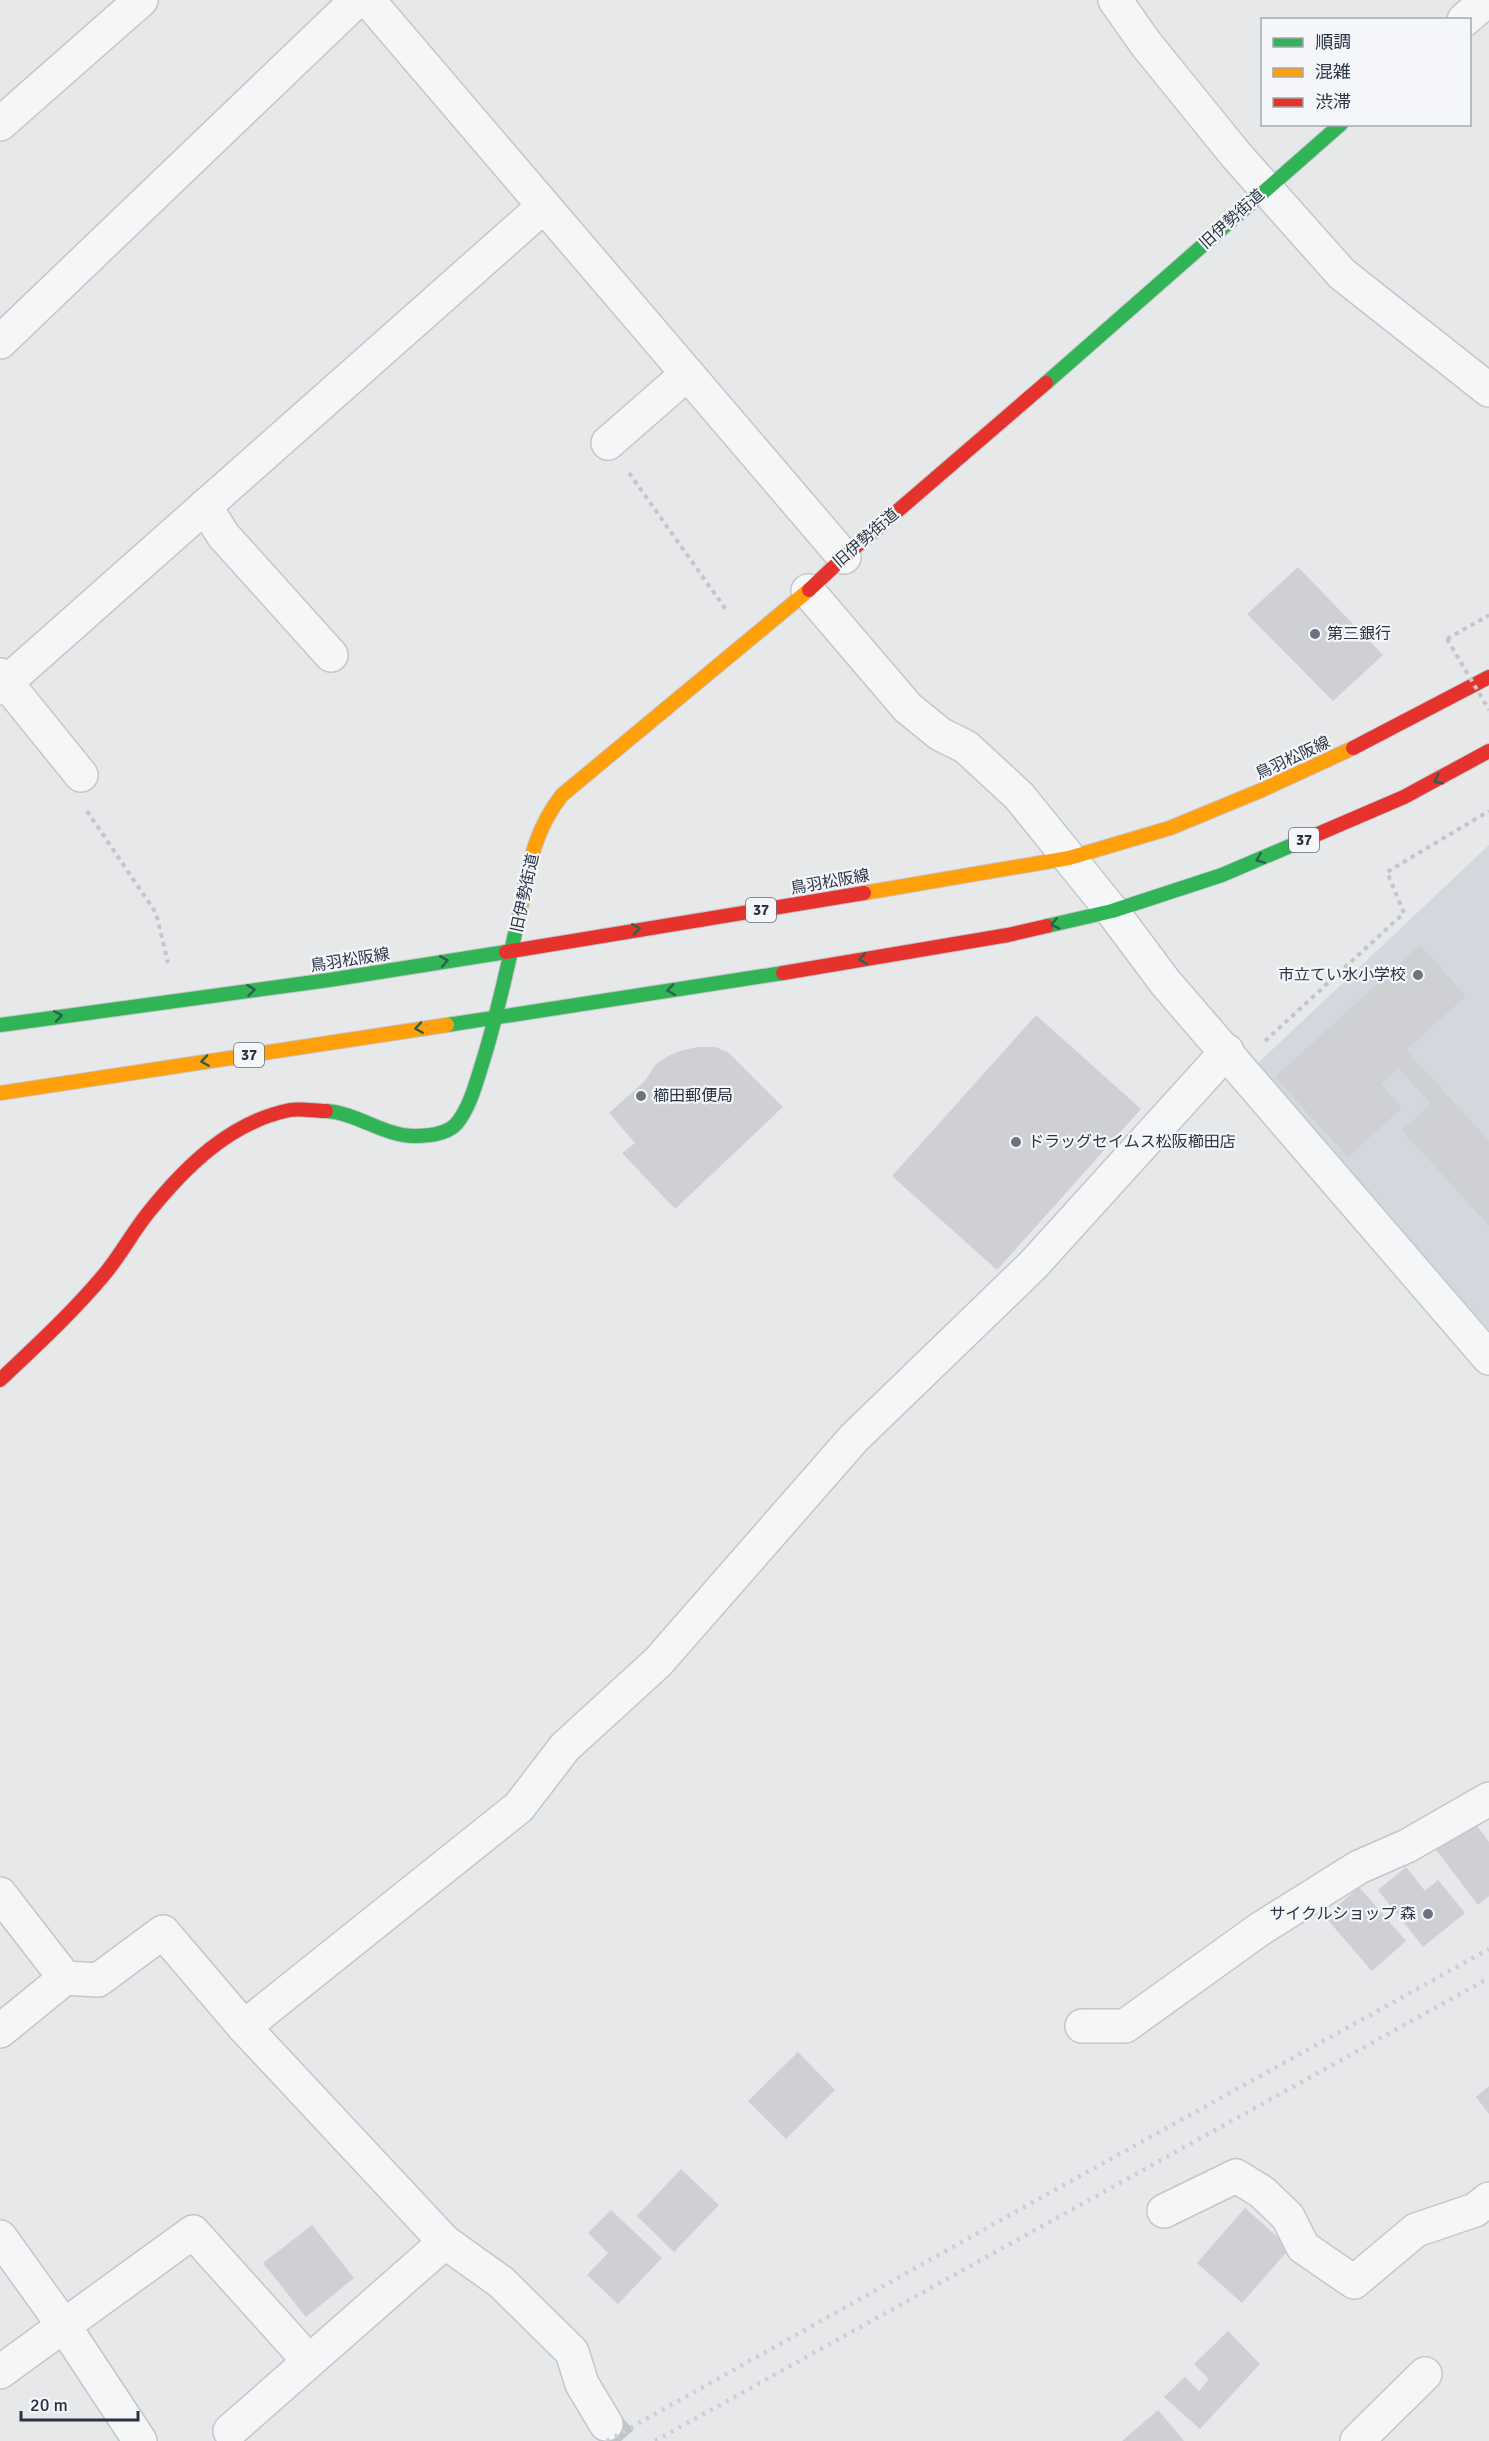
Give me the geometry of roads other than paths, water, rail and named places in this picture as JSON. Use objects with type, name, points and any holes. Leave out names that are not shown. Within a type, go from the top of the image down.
[{"type":"main road","name":"旧伊勢街道","points":[[0,1380],[67,1317],[105,1274],[149,1212],[202,1155],[225,1136],[248,1124],[291,1110],[340,1112],[388,1130],[413,1136],[447,1131],[457,1123],[472,1095],[497,1016],[536,841],[547,814],[562,795],[808,591],[844,556],[1070,362],[1339,126]]},
{"type":"main road","name":"鳥羽松阪線","points":[[0,1025],[329,980],[1069,858],[1170,828],[1262,790],[1366,742],[1489,677]]},
{"type":"main road","name":"37","points":[[0,1093],[734,981],[1008,935],[1112,911],[1166,895],[1244,866],[1404,797],[1489,751]]},
{"type":"street","points":[[0,124],[141,0]]},
{"type":"street","points":[[0,342],[357,0]]},
{"type":"street","points":[[368,0],[844,556]]},
{"type":"street","points":[[1114,0],[1146,44],[1265,189],[1342,274],[1489,390]]},
{"type":"street","points":[[1466,18],[1487,0]]},
{"type":"street","points":[[81,775],[2,682],[544,206]]},
{"type":"street","points":[[608,444],[687,374]]},
{"type":"street","points":[[205,506],[223,535],[332,655]]},
{"type":"street","points":[[808,591],[908,708],[940,734],[966,747],[1019,796],[1112,911],[1165,982],[1227,1051],[1489,1358]]},
{"type":"street","points":[[244,2027],[519,1807],[565,1747],[658,1662],[854,1438],[1033,1265],[1227,1051]]},
{"type":"street","points":[[1082,2026],[1125,2026],[1280,1917],[1359,1867],[1407,1846],[1489,1799]]},
{"type":"street","points":[[0,1894],[65,1978]]},
{"type":"street","points":[[0,2031],[65,1978],[98,1980],[163,1932],[244,2027],[445,2242],[501,2282],[572,2352],[582,2384],[606,2424]]},
{"type":"street","points":[[1164,2211],[1236,2176],[1262,2192],[1288,2217],[1303,2247],[1354,2282],[1416,2230],[1475,2210],[1489,2199]]},
{"type":"street","points":[[0,2372],[193,2232],[309,2361]]},
{"type":"street","points":[[0,2236],[64,2326],[140,2441]]},
{"type":"street","points":[[230,2431],[445,2242]]},
{"type":"street","points":[[1357,2441],[1425,2374]]},
{"type":"tunnel","points":[[606,2424],[621,2441]]},
{"type":"railway","points":[[607,2441],[1489,1949]]},
{"type":"railway","points":[[655,2441],[1489,1978]]},
{"type":"place","name":"第三銀行","points":[[1315,634]]},
{"type":"place","name":"市立てい水小学校","points":[[1418,975]]},
{"type":"place","name":"櫛田郵便局","points":[[641,1096]]},
{"type":"place","name":"ドラッグセイムス松阪櫛田店","points":[[1016,1142]]},
{"type":"place","name":"サイクルショップ 森","points":[[1428,1914]]}]
